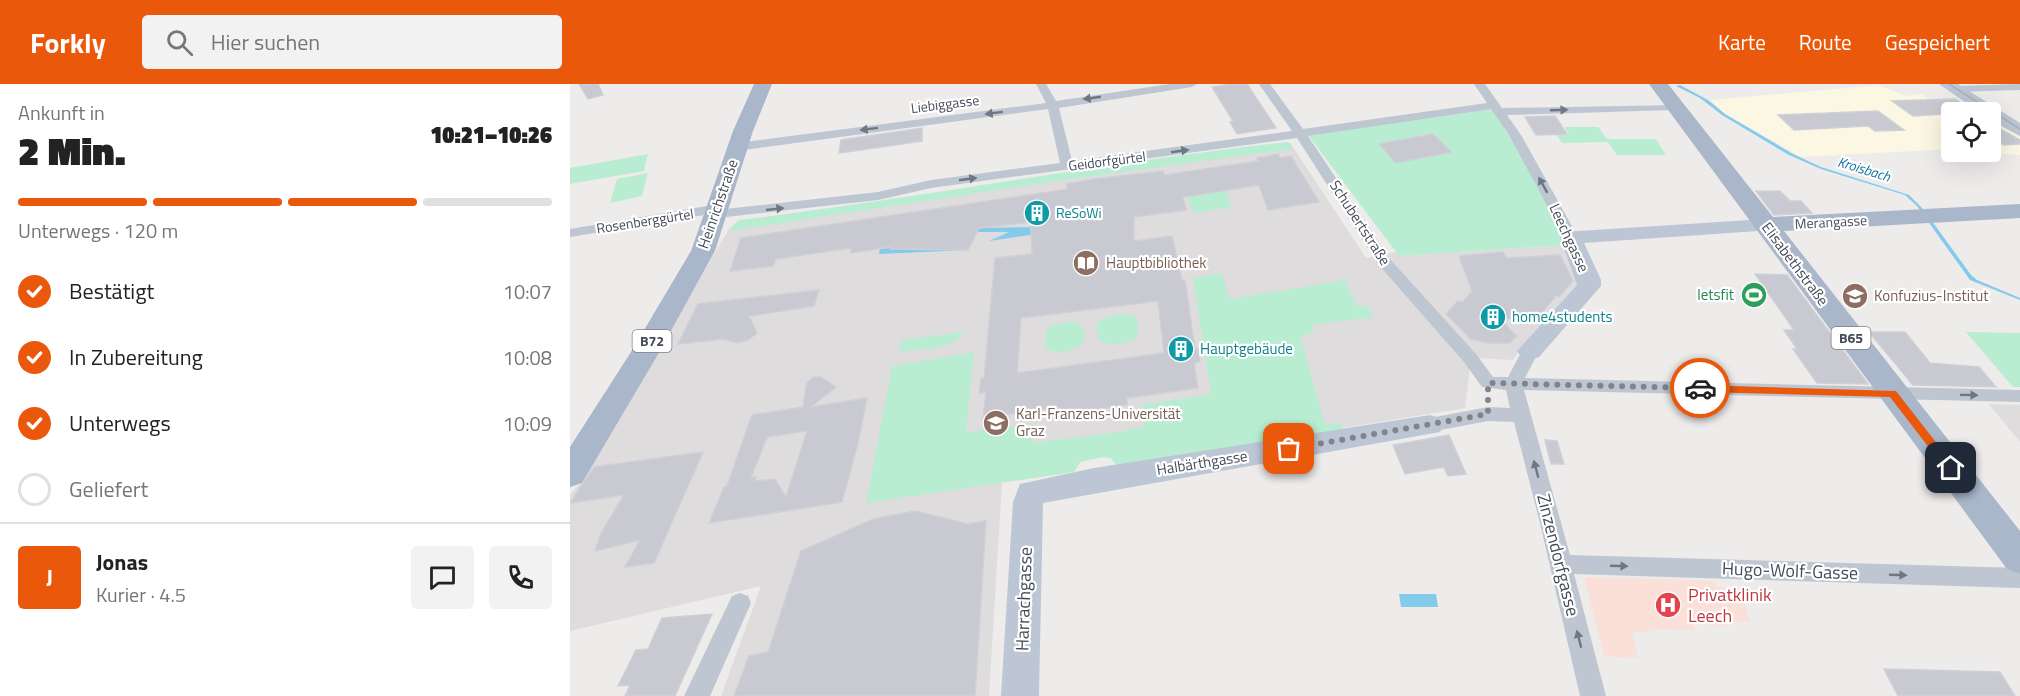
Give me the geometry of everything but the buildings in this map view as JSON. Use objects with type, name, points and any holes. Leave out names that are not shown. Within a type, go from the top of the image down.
[{"type":"main road","name":"Heinrichstraße","points":[[570,474],[643,356],[703,251],[718,211],[737,147],[763,84]]},
{"type":"main road","name":"Elisabethstraße","points":[[1658,84],[2020,558]]},
{"type":"main road","name":"Merangasse","points":[[1765,225],[2020,212]]},
{"type":"street","points":[[1041,84],[1052,104],[1067,166]]},
{"type":"street","name":"Liebiggasse","points":[[737,147],[1192,84]]},
{"type":"street","name":"Schubertstraße","points":[[1264,84],[1383,261],[1470,358],[1488,383]]},
{"type":"street","name":"Leechgasse","points":[[1479,84],[1498,108],[1571,237],[1589,280],[1589,286],[1530,351],[1513,384]]},
{"type":"street","points":[[1951,87],[2020,87]]},
{"type":"street","points":[[1951,87],[2020,131]]},
{"type":"street","name":"Geidorfgürtel","points":[[718,211],[856,199],[901,192],[931,184],[1498,108],[1675,107]]},
{"type":"street","name":"Rosenberggürtel","points":[[570,233],[718,211]]},
{"type":"street","name":"Merangasse","points":[[1571,237],[1765,225]]},
{"type":"street","points":[[1488,414],[1488,383],[2020,396]]},
{"type":"street","name":"Zinzendorfgasse","points":[[1513,384],[1593,696]]},
{"type":"street","name":"Halbärthgasse","points":[[1028,502],[1031,493],[1094,480],[1488,414],[1521,415]]},
{"type":"street","name":"Harrachgasse","points":[[1020,696],[1028,502]]},
{"type":"street","name":"Hugo-Wolf-Gasse","points":[[1561,564],[2020,578]]},
{"type":"street","points":[[697,696],[740,603]]},
{"type":"shaded area","points":[[1878,85],[1907,96],[1921,94],[1930,100],[1961,100],[1964,102],[1941,102],[1941,150],[1801,157],[1725,114],[1711,100]]},
{"type":"shaded area","points":[[2001,126],[2020,137],[2020,155],[2001,154]]},
{"type":"shaded area","name":"Karl-Franzens-Universität Graz","points":[[1291,144],[1366,258],[1396,252],[1399,256],[1565,245],[1578,284],[1513,360],[1477,358],[1470,367],[1465,408],[1116,465],[1111,458],[1102,457],[1080,462],[1074,472],[1002,482],[989,696],[721,696],[761,586],[570,631],[570,495],[582,481],[729,229]]},
{"type":"shaded area","points":[[1989,404],[2020,405],[2020,442]]},
{"type":"shaded area","name":"Privatklinik Leech","points":[[1584,577],[1714,581],[1716,587],[1738,589],[1751,622],[1728,621],[1729,626],[1693,624],[1695,630],[1649,629],[1650,632],[1632,632],[1638,658],[1604,656]]},
{"type":"green space","points":[[1485,106],[1493,110],[1535,177],[1556,215],[1565,245],[1399,256],[1309,136]]},
{"type":"green space","points":[[1565,127],[1598,127],[1607,139],[1656,139],[1666,155],[1617,155],[1608,142],[1562,143],[1557,135],[1569,135]]},
{"type":"green space","points":[[1287,142],[1291,144],[1292,149],[1057,181],[735,230],[729,229],[739,220],[1218,150]]},
{"type":"green space","points":[[648,154],[644,171],[570,184],[570,168]]},
{"type":"green space","points":[[648,173],[642,196],[610,203],[617,179]]},
{"type":"green space","points":[[1225,190],[1232,207],[1194,213],[1187,196]]},
{"type":"green space","points":[[1222,273],[1230,299],[1345,280],[1357,307],[1368,306],[1374,317],[1312,325],[1314,333],[1300,336],[1325,425],[1341,423],[1343,430],[1116,465],[1111,458],[1102,457],[1080,462],[1074,472],[866,503],[892,366],[974,352],[966,432],[1024,425],[1031,432],[1032,443],[1126,431],[1132,428],[1144,429],[1141,405],[1211,394],[1193,278]]},
{"type":"green space","points":[[1128,314],[1136,317],[1138,333],[1136,337],[1127,343],[1120,344],[1098,340],[1096,325],[1099,322],[1110,316]]},
{"type":"green space","points":[[1073,321],[1083,326],[1084,341],[1080,345],[1066,352],[1045,347],[1046,330],[1055,324]]},
{"type":"green space","points":[[964,332],[952,343],[944,346],[899,352],[902,340]]},
{"type":"green space","points":[[1966,332],[2020,333],[2020,387],[2013,387]]},
{"type":"water","name":"Kroisbach","points":[[1680,85],[1793,154],[1821,167],[1909,195],[1924,210],[1971,275],[2020,300],[1970,280],[1917,206],[1905,195],[1821,169],[1789,155],[1722,115],[1700,98],[1676,86]]},
{"type":"water","points":[[1036,227],[1037,234],[989,241],[1009,232],[978,232],[968,250],[879,254],[881,243],[982,228]]},
{"type":"water","points":[[1399,594],[1436,594],[1438,607],[1401,607]]},
{"type":"tram line","points":[[1949,84],[2020,129]]},
{"type":"way so far","points":[[1289,449],[1488,414],[1488,383],[1700,388]]},
{"type":"place","name":"ReSoWi","points":[[1037,213]]},
{"type":"place","name":"Hauptbibliothek","points":[[1086,263]]},
{"type":"place","name":"letsfit","points":[[1754,295]]},
{"type":"place","name":"Konfuzius-Institut","points":[[1855,296]]},
{"type":"place","name":"home4students","points":[[1493,317]]},
{"type":"place","name":"Hauptgebäude","points":[[1181,349]]},
{"type":"place","name":"Karl-Franzens-Universität Graz","points":[[996,423]]},
{"type":"place","name":"Privatklinik Leech","points":[[1668,605]]},
{"type":"route","points":[[1700,388],[1893,393],[1951,468]]}]
